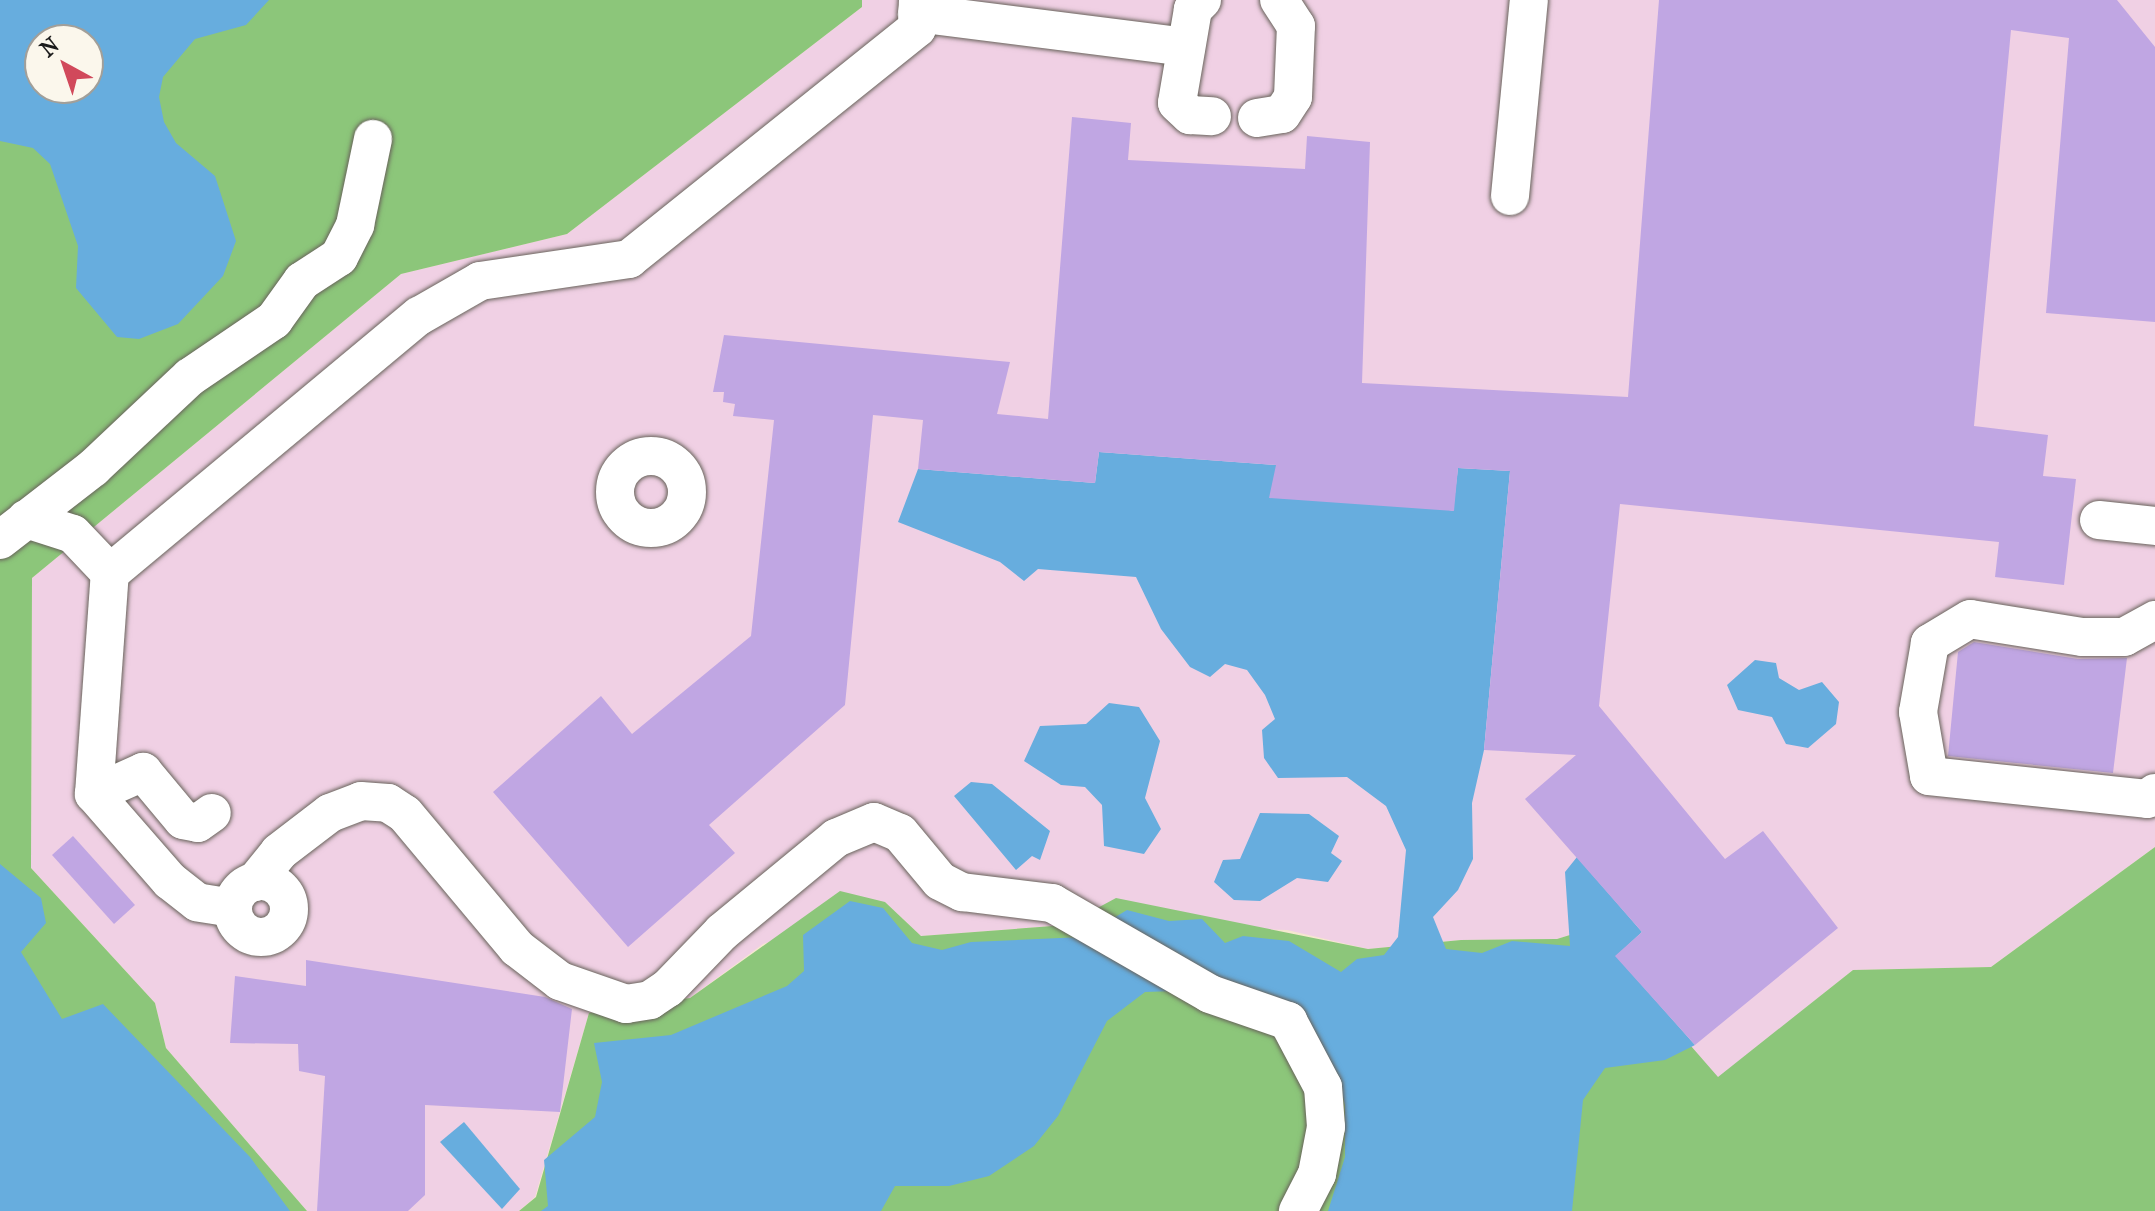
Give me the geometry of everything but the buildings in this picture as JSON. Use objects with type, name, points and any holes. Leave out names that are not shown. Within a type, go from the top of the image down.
[{"type":"lane","points":[[1202,0],[1193,9],[1177,103],[1190,115],[1212,116]]},
{"type":"lane","points":[[1257,118],[1282,114],[1293,97],[1296,26],[1279,0]]},
{"type":"lane","points":[[1510,196],[1529,0]]},
{"type":"lane","points":[[1186,47],[917,6],[917,28],[629,259],[480,281],[419,316],[110,573],[94,794],[170,881],[197,902],[244,895],[279,852],[330,813],[361,801],[388,803],[405,814],[517,948],[560,981],[626,1004],[650,1000],[668,988],[759,901],[836,838],[874,822],[900,833],[940,881],[962,892],[1035,898],[1076,915],[1210,994],[1288,1021],[1323,1087],[1326,1127],[1317,1174],[1298,1211]]},
{"type":"lane","points":[[13,529],[93,468],[190,377],[274,320],[302,281],[339,257],[355,225],[373,139]]},
{"type":"lane","points":[[2099,520],[2155,526]]},
{"type":"lane","points":[[13,529],[73,534],[110,573]]},
{"type":"lane","points":[[2155,620],[2124,637],[2082,637],[1970,619],[1930,643],[1918,712],[1929,776],[2147,799],[2155,793]]},
{"type":"lane","points":[[94,794],[143,772],[183,820],[198,823],[212,813]]},
{"type":"shaded area","points":[[862,0],[2155,0],[2155,847],[1991,967],[1853,970],[1718,1078],[1589,929],[1557,939],[1461,940],[1368,949],[1287,930],[1066,925],[921,936],[885,902],[763,944],[690,998],[589,1013],[535,1197],[519,1211],[307,1211],[166,1048],[155,1003],[31,868],[32,578],[401,274],[567,234],[862,7]]},
{"type":"green space","points":[[0,0],[862,0],[862,7],[567,234],[401,274],[32,578],[31,868],[155,1003],[166,1048],[307,1211],[0,1211]]},
{"type":"green space","points":[[2155,847],[2155,1211],[519,1211],[536,1197],[589,1013],[690,998],[840,891],[885,902],[921,936],[1066,925],[1116,898],[1368,949],[1461,940],[1557,939],[1589,929],[1718,1077],[1853,970],[1991,967]]},
{"type":"water","points":[[0,0],[269,0],[246,25],[195,39],[163,77],[159,97],[164,122],[176,143],[215,176],[236,241],[223,276],[178,324],[139,339],[117,337],[76,288],[78,246],[50,164],[33,148],[0,141]]},
{"type":"water","points":[[1099,452],[1276,465],[1453,511],[1458,468],[1510,471],[1484,750],[1472,803],[1473,859],[1458,890],[1433,917],[1446,949],[1482,953],[1512,941],[1570,946],[1565,872],[1577,857],[1642,932],[1616,956],[1695,1045],[1665,1060],[1605,1068],[1583,1100],[1572,1211],[1328,1211],[1345,1157],[1345,1105],[1338,1077],[1300,1007],[1234,989],[1145,992],[1107,1021],[1058,1116],[1034,1146],[989,1176],[949,1186],[895,1186],[881,1211],[541,1211],[548,1206],[544,1160],[595,1117],[602,1082],[594,1043],[671,1035],[787,986],[804,971],[803,935],[850,901],[883,908],[912,943],[942,950],[971,942],[1082,937],[1127,910],[1169,921],[1202,919],[1225,943],[1243,936],[1289,941],[1341,972],[1357,959],[1384,955],[1398,937],[1406,850],[1386,806],[1347,777],[1278,778],[1264,758],[1262,730],[1275,719],[1265,695],[1247,670],[1225,664],[1210,677],[1190,667],[1161,629],[1136,577],[1038,569],[1024,581],[1000,562],[898,522],[918,469],[1095,483]]},
{"type":"water","points":[[1755,660],[1776,663],[1779,678],[1799,690],[1822,682],[1839,702],[1836,724],[1808,748],[1786,744],[1772,717],[1738,710],[1727,685]]},
{"type":"water","points":[[1109,703],[1139,707],[1160,741],[1145,798],[1161,829],[1144,854],[1104,846],[1102,805],[1085,787],[1061,785],[1024,761],[1040,726],[1086,724]]},
{"type":"water","points":[[971,782],[992,784],[1050,831],[1040,860],[1032,856],[1016,870],[954,796]]},
{"type":"water","points":[[1260,813],[1309,814],[1339,836],[1331,853],[1342,861],[1328,882],[1297,878],[1260,901],[1234,900],[1214,882],[1223,860],[1240,859]]},
{"type":"water","points":[[0,864],[41,898],[46,923],[21,952],[62,1019],[103,1004],[250,1157],[290,1211],[0,1211]]},
{"type":"water","points":[[464,1122],[520,1189],[502,1209],[440,1142]]}]
